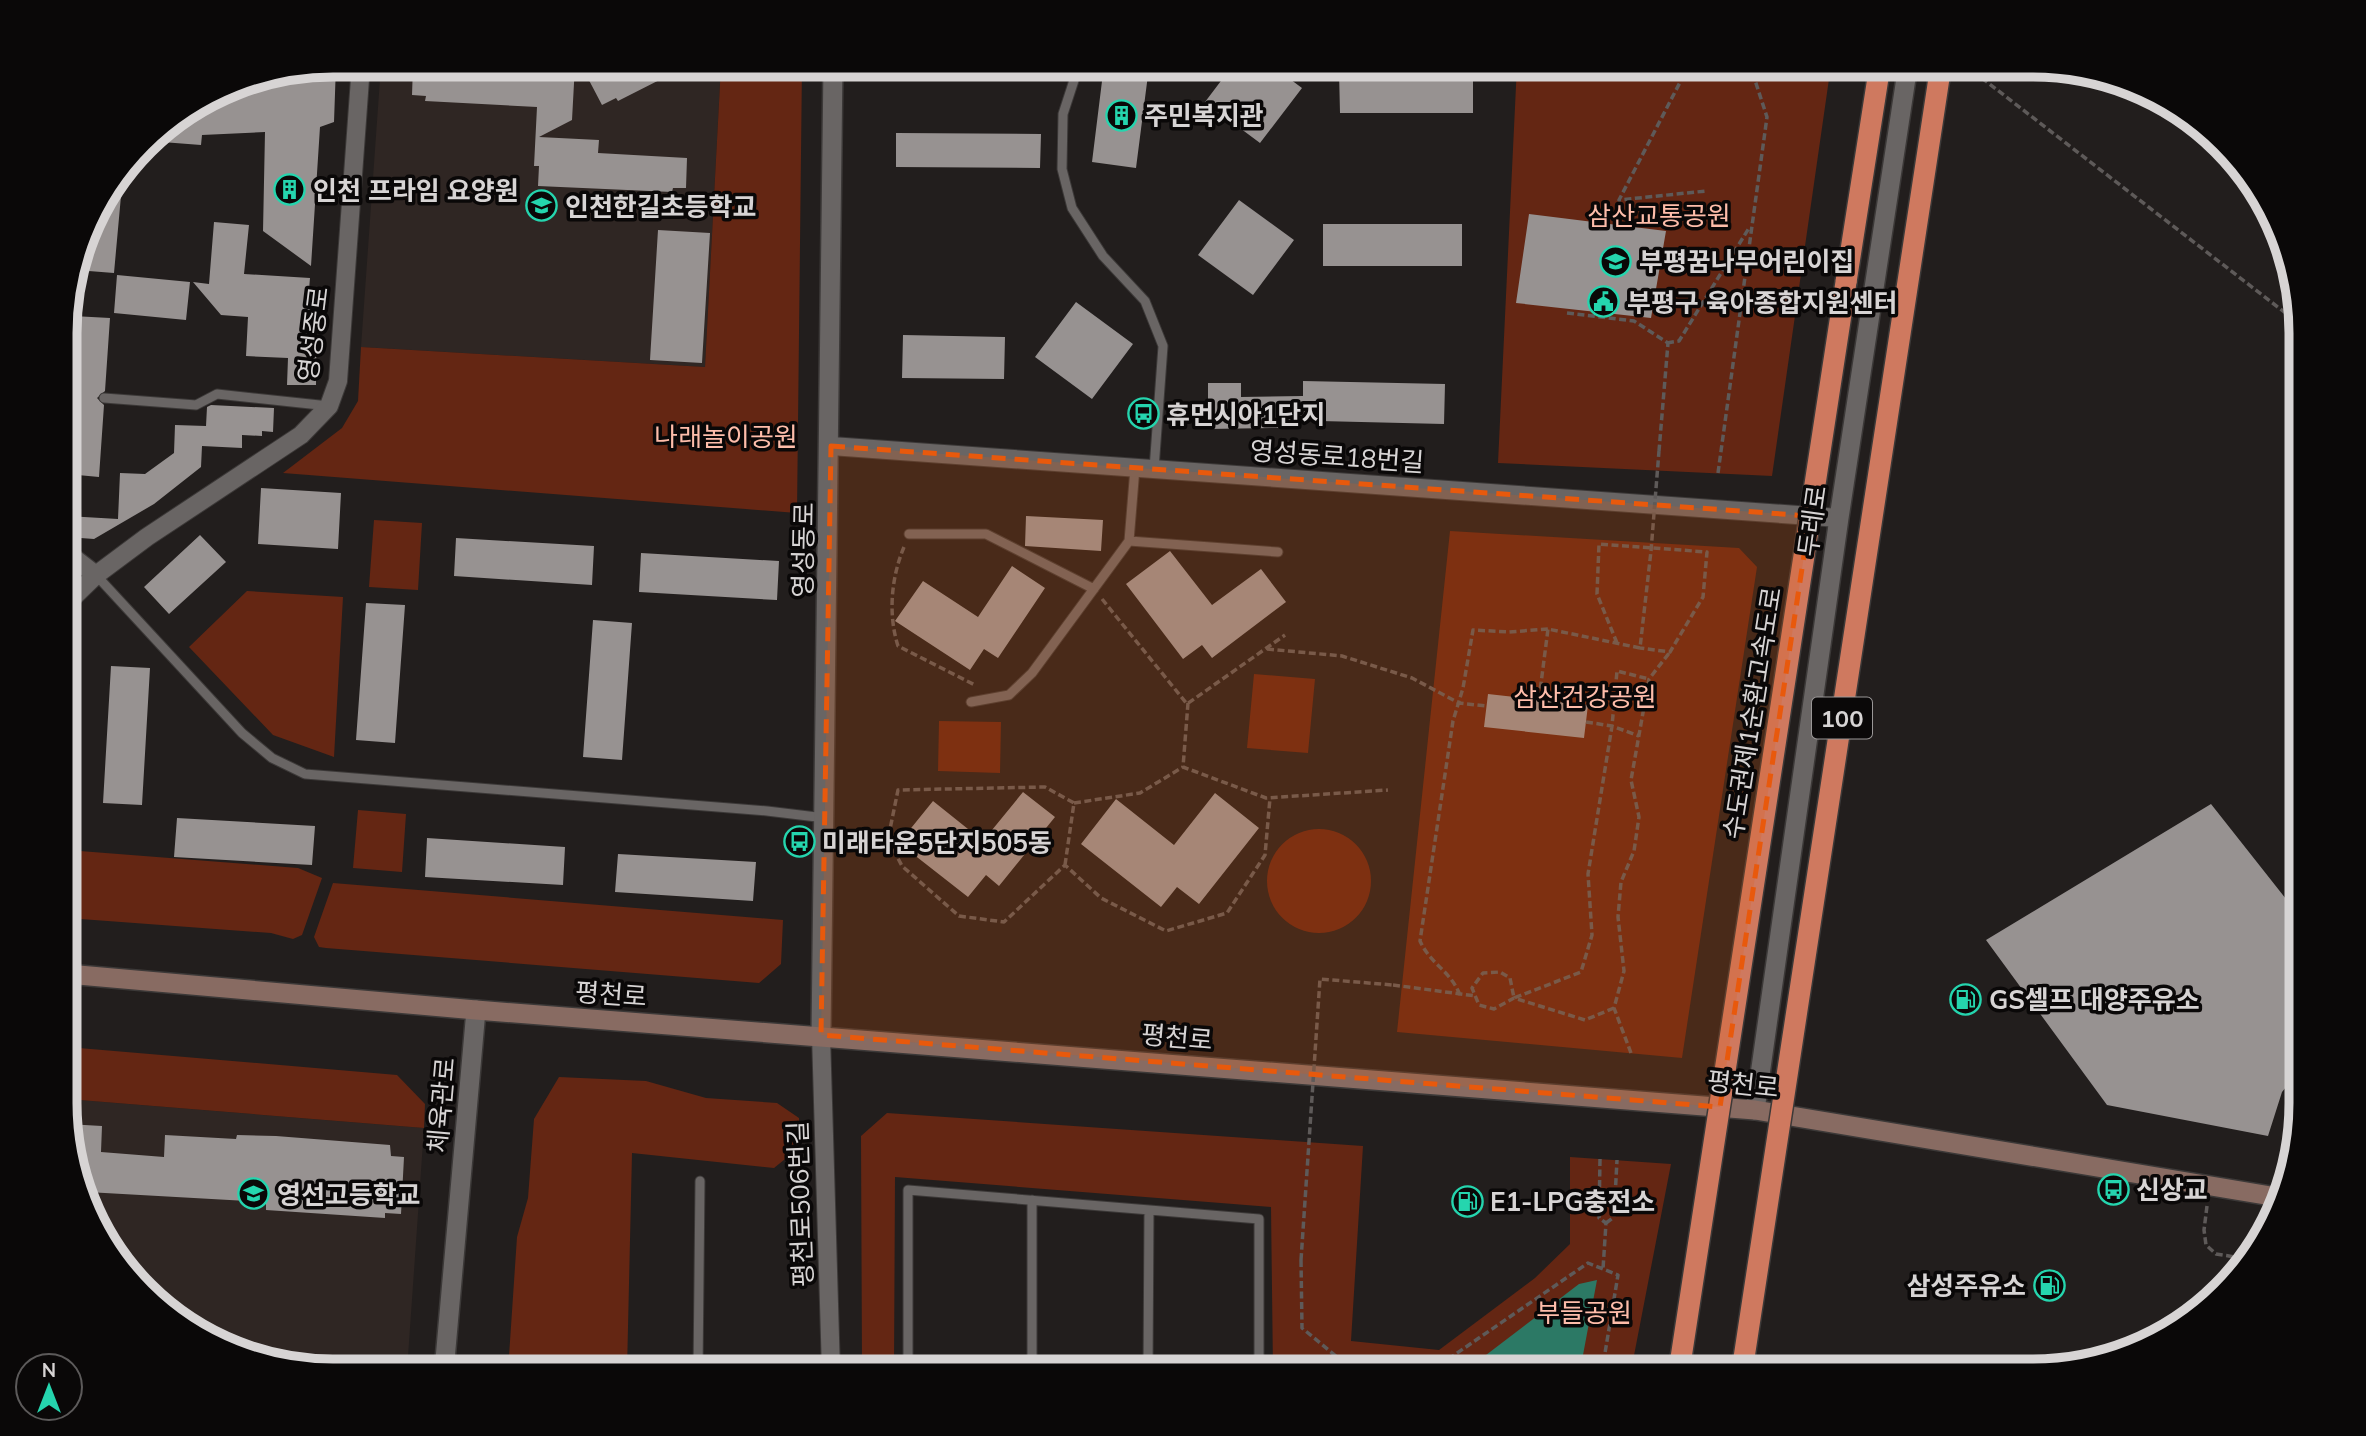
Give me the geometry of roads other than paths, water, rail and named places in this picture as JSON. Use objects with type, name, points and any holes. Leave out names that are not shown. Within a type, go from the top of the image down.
[{"type":"highway","name":"수도권제1순환고속도로","points":[[1681,1359],[1878,77]]},
{"type":"highway","name":"100","points":[[1744,1359],[1939,77]]},
{"type":"main road","name":"평천로","points":[[77,975],[476,1010],[1755,1110],[2271,1196]]},
{"type":"street","name":"영성중로","points":[[77,593],[96,575],[147,537],[301,435],[329,406],[338,382],[360,77]]},
{"type":"street","name":"영성동로","points":[[821,1035],[831,446],[833,77]]},
{"type":"street","name":"두레로","points":[[1755,1110],[1839,518],[1906,77]]},
{"type":"street","name":"영성동로18번길","points":[[831,446],[1839,518]]},
{"type":"street","points":[[77,560],[96,575]]},
{"type":"street","name":"체육관로","points":[[445,1359],[476,1010]]},
{"type":"street","name":"평천로506번길","points":[[821,1035],[831,1359]]},
{"type":"lane","points":[[1075,77],[1063,114],[1062,169],[1072,208],[1103,256],[1146,301],[1163,346],[1154,469]]},
{"type":"lane","points":[[104,398],[196,405],[216,394],[329,406]]},
{"type":"lane","points":[[971,702],[1009,695],[1032,673],[1129,541],[1135,468]]},
{"type":"lane","points":[[909,534],[986,534],[1094,589]]},
{"type":"lane","points":[[1129,541],[1278,552]]},
{"type":"lane","points":[[96,575],[242,733],[272,758],[305,774],[825,818]]},
{"type":"lane","points":[[698,1359],[700,1181]]},
{"type":"lane","points":[[908,1359],[908,1190],[1259,1219],[1259,1359]]},
{"type":"lane","points":[[1032,1200],[1032,1359]]},
{"type":"lane","points":[[1148,1359],[1149,1210]]},
{"type":"place","name":"주민복지관","points":[[1121,115]]},
{"type":"place","name":"인천 프라임 요양원","points":[[290,190]]},
{"type":"place","name":"인천한길초등학교","points":[[542,206]]},
{"type":"place","name":"부평꿈나무어린이집","points":[[1616,261]]},
{"type":"place","name":"부평구 육아종합지원센터","points":[[1604,302]]},
{"type":"place","name":"휴먼시아1단지","points":[[1143,414]]},
{"type":"place","name":"미래타운5단지505동","points":[[799,842]]},
{"type":"place","name":"GS셀프 대양주유소","points":[[1966,999]]},
{"type":"place","name":"신상교","points":[[2113,1189]]},
{"type":"place","name":"영선고등학교","points":[[254,1194]]},
{"type":"place","name":"E1-LPG충전소","points":[[1467,1201]]},
{"type":"place","name":"삼성주유소","points":[[2049,1285]]},
{"type":"park label","name":"삼산교통공원","points":[[1659,215]]},
{"type":"park label","name":"나래놀이공원","points":[[726,436]]},
{"type":"park label","name":"삼산건강공원","points":[[1585,696]]},
{"type":"park label","name":"부들공원","points":[[1584,1312]]}]
